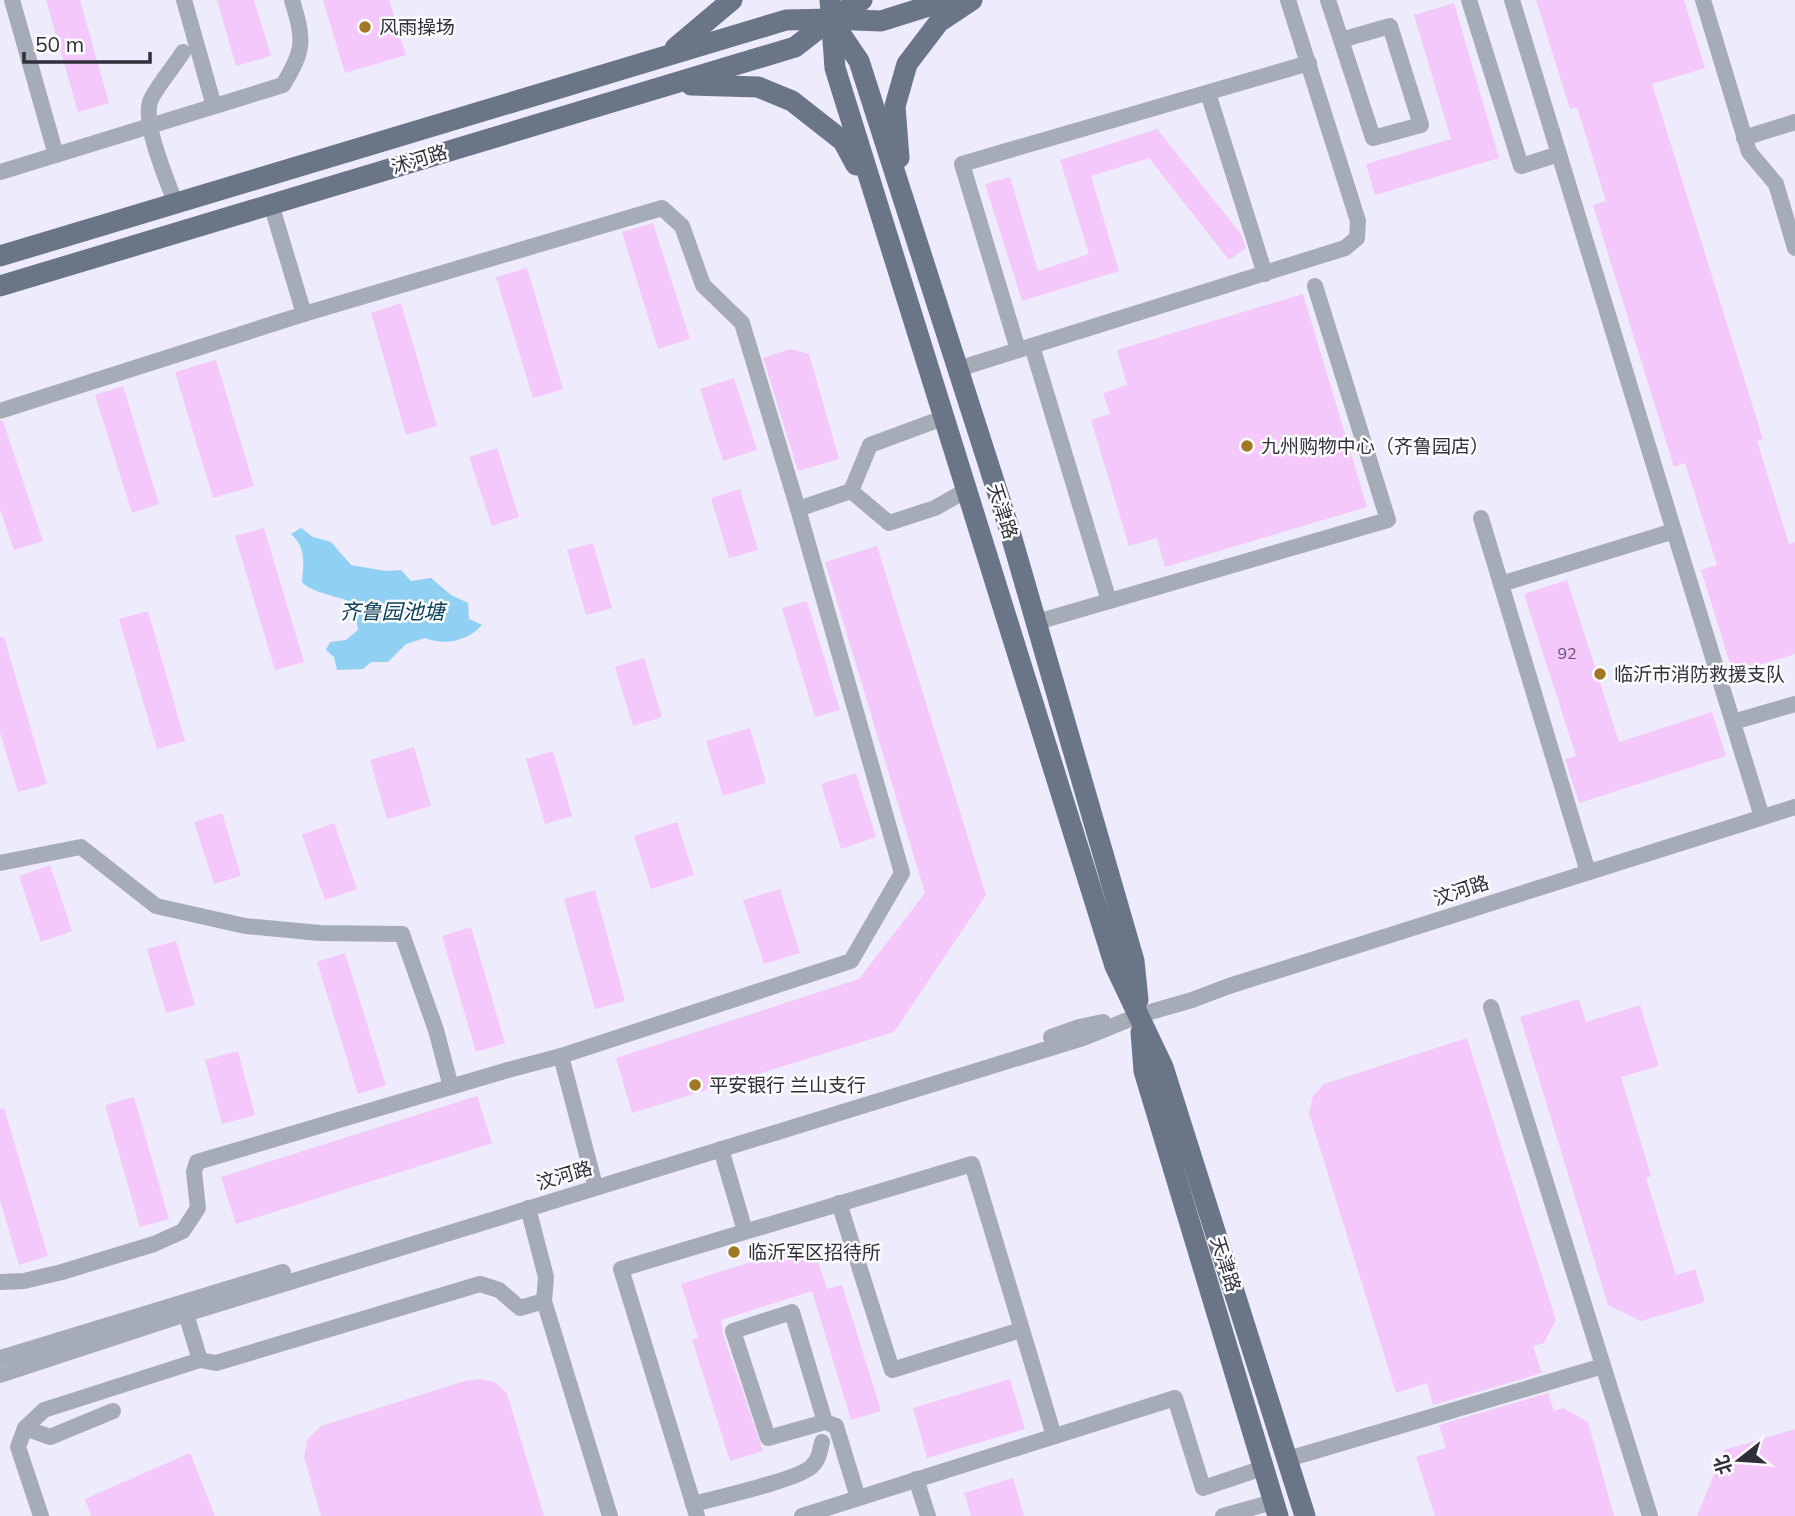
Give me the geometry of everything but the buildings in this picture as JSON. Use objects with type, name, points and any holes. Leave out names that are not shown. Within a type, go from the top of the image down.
[{"type":"main road","points":[[665,56],[732,0]]},
{"type":"main road","name":"沭河路","points":[[0,256],[828,6],[862,0]]},
{"type":"main road","name":"沭河路","points":[[828,6],[881,21],[948,0]]},
{"type":"main road","points":[[902,195],[895,106],[907,64],[939,22],[972,0]]},
{"type":"main road","name":"沭河路","points":[[0,286],[795,47],[828,6]]},
{"type":"main road","name":"天津路","points":[[828,6],[859,61],[1037,622],[1134,961],[1144,1071],[1275,1509]]},
{"type":"main road","name":"天津路","points":[[828,6],[835,68],[1115,967],[1140,1015],[1170,1089],[1305,1516]]},
{"type":"main road","points":[[672,84],[758,87],[792,101],[843,141],[880,209]]},
{"type":"street","points":[[12,0],[56,155]]},
{"type":"street","points":[[184,0],[214,106]]},
{"type":"street","points":[[0,172],[283,85],[298,61],[301,32],[292,0]]},
{"type":"street","points":[[958,369],[1345,248],[1357,237],[1358,221],[1288,0]]},
{"type":"street","points":[[1328,0],[1341,40],[1373,138],[1421,125],[1390,26],[1341,40]]},
{"type":"street","points":[[1469,0],[1521,166],[1559,154]]},
{"type":"street","points":[[1512,0],[1762,817]]},
{"type":"street","points":[[1703,0],[1749,152],[1776,184],[1795,248]]},
{"type":"street","points":[[176,202],[160,164],[151,125],[150,103],[183,52]]},
{"type":"street","points":[[1109,601],[962,164],[1308,63]]},
{"type":"street","points":[[1208,93],[1265,274]]},
{"type":"street","points":[[1744,138],[1795,122]]},
{"type":"street","points":[[271,204],[304,314]]},
{"type":"street","points":[[0,411],[304,314],[662,208],[682,226],[703,285],[742,323],[902,873],[851,961],[561,1056],[197,1162],[194,1172],[198,1208],[183,1231],[154,1244],[62,1272],[24,1281],[0,1282]]},
{"type":"street","points":[[1037,622],[1388,520],[1315,286]]},
{"type":"street","points":[[797,509],[851,491],[870,445],[943,418]]},
{"type":"street","points":[[851,491],[889,523],[935,508],[965,491]]},
{"type":"street","points":[[1481,518],[1588,872]]},
{"type":"street","points":[[1501,584],[1674,531]]},
{"type":"street","points":[[1733,722],[1795,704]]},
{"type":"street","name":"汶河路","points":[[0,1375],[186,1314],[1083,1038],[1140,1015],[1229,986],[1795,807]]},
{"type":"street","name":"汶河路","points":[[0,1358],[1044,1040],[1079,1027],[1140,1015],[1194,1009],[1245,990],[1795,816]]},
{"type":"street","points":[[0,863],[82,847],[156,906],[245,926],[320,933],[401,934],[436,1030],[451,1087]]},
{"type":"street","points":[[1491,1007],[1650,1516]]},
{"type":"street","points":[[561,1056],[593,1178]]},
{"type":"street","points":[[721,1149],[745,1231]]},
{"type":"street","points":[[822,1442],[820,1455],[810,1468],[695,1510],[621,1269],[972,1164],[1054,1436]]},
{"type":"street","points":[[839,1203],[892,1370],[1021,1330]]},
{"type":"street","points":[[528,1208],[547,1277],[544,1301],[610,1516]]},
{"type":"street","points":[[41,1516],[18,1447],[24,1427],[44,1410],[200,1360],[216,1363],[480,1284],[499,1290],[520,1308],[544,1301]]},
{"type":"street","points":[[825,1422],[792,1312],[733,1331],[768,1438],[825,1422],[836,1426],[858,1498]]},
{"type":"street","points":[[186,1314],[200,1360]]},
{"type":"street","points":[[1288,1459],[1603,1366]]},
{"type":"street","points":[[802,1516],[1175,1398],[1203,1488],[1263,1468]]},
{"type":"street","points":[[24,1427],[50,1437],[113,1410]]},
{"type":"street","points":[[916,1479],[928,1516]]},
{"type":"street","points":[[1223,1516],[1275,1509]]},
{"type":"water","name":"齐鲁园池塘","points":[[301,528],[313,537],[331,542],[351,565],[385,571],[401,570],[411,581],[431,578],[451,595],[468,603],[469,619],[482,625],[470,635],[448,642],[425,638],[406,644],[388,662],[371,662],[363,669],[337,670],[334,657],[326,650],[330,642],[346,640],[358,630],[354,603],[318,592],[302,582],[302,550],[291,534]]},
{"type":"place","name":"风雨操场","points":[[365,27]]},
{"type":"place","name":"九州购物中心（齐鲁园店）","points":[[1247,446]]},
{"type":"place","name":"临沂市消防救援支队","points":[[1600,674]]},
{"type":"place","name":"平安银行 兰山支行","points":[[695,1085]]},
{"type":"place","name":"临沂军区招待所","points":[[734,1252]]}]
